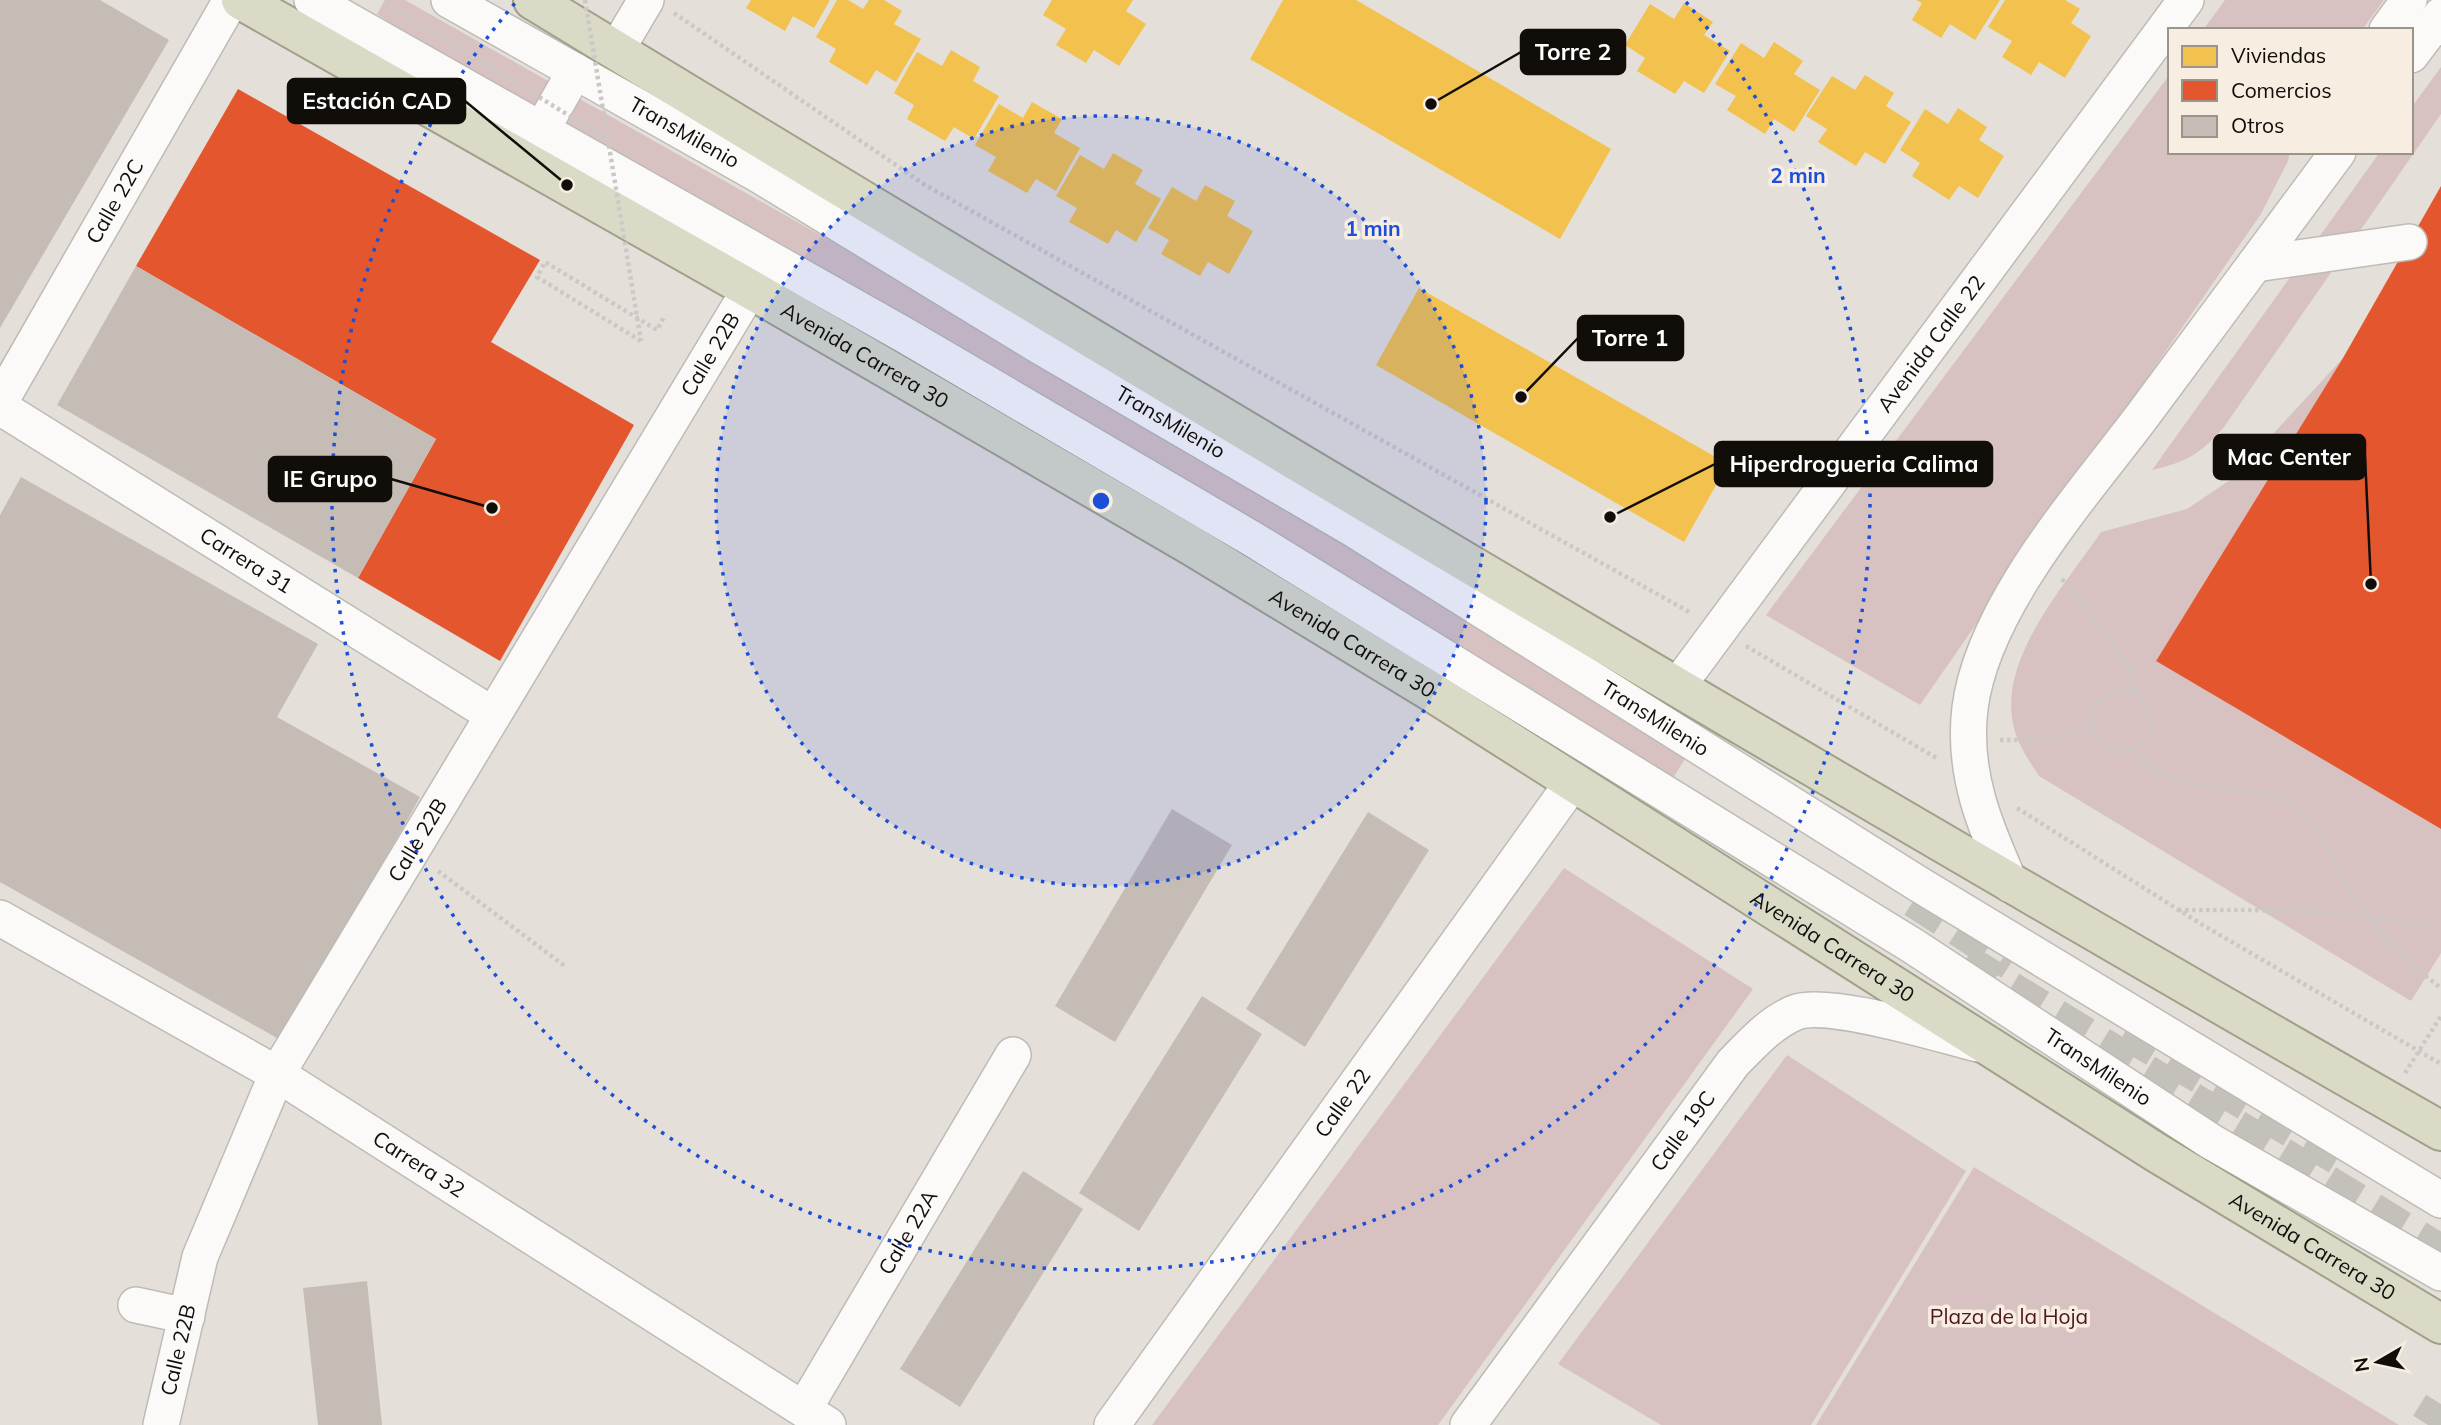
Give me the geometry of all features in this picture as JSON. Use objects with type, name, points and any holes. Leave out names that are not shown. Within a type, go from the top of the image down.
[{"type":"highway","name":"Avenida Carrera 30","points":[[241,0],[750,289],[1192,546],[1573,782],[2157,1153],[2441,1324]]},
{"type":"highway","points":[[533,0],[1161,381],[2011,885],[2441,1131]]},
{"type":"highway","points":[[2327,1253],[2441,1351]]},
{"type":"street","name":"Calle 22C","points":[[0,405],[231,0]]},
{"type":"street","name":"TransMilenio","points":[[312,0],[906,335],[1218,519],[1913,946],[2210,1141],[2441,1273]]},
{"type":"street","name":"TransMilenio","points":[[449,0],[759,175],[1036,344],[1353,529],[1932,892],[2441,1200]]},
{"type":"street","name":"Avenida Calle 22","points":[[1677,687],[1717,629],[2186,0]]},
{"type":"street","points":[[2388,28],[2409,0]]},
{"type":"street","points":[[617,49],[657,5]]},
{"type":"street","points":[[2413,52],[2441,15]]},
{"type":"street","points":[[541,131],[575,71]]},
{"type":"street","points":[[2300,204],[2315,154]]},
{"type":"street","points":[[2011,885],[1985,826],[1971,779],[1970,708],[1980,663],[1992,633],[2043,549],[2338,154]]},
{"type":"street","points":[[2255,264],[2409,242]]},
{"type":"street","name":"Calle 22B","points":[[161,1425],[200,1257],[277,1074],[750,289]]},
{"type":"street","name":"Carrera 31","points":[[0,405],[493,715]]},
{"type":"street","name":"Calle 22","points":[[1112,1425],[1573,782]]},
{"type":"street","name":"TransMilenio","points":[[1725,830],[1875,889],[1759,784]]},
{"type":"street","name":"Carrera 32","points":[[0,918],[277,1074],[816,1417]]},
{"type":"street","name":"Calle 19C","points":[[1468,1425],[1733,1063],[1766,1029],[1797,1011],[1833,1010],[1989,1046]]},
{"type":"street","name":"Calle 22A","points":[[816,1417],[1013,1055]]},
{"type":"street","points":[[136,1305],[187,1316]]},
{"type":"path","points":[[585,0],[610,140],[641,341],[537,278],[545,262],[632,315],[657,330],[665,315]]},
{"type":"path","points":[[384,2],[610,140]]},
{"type":"path","points":[[657,5],[925,185],[1717,629],[1971,779],[2178,910],[2441,1064]]},
{"type":"path","points":[[2043,549],[2072,592],[2126,660],[2139,697],[2150,712],[2150,730],[2140,744],[2123,751],[2107,747],[2095,735],[2092,727],[2095,707],[2109,693],[2130,692],[2139,697]]},
{"type":"path","points":[[1970,729],[1981,736],[2011,741],[2046,740],[2092,727]]},
{"type":"path","points":[[2132,749],[2146,765],[2170,779],[2208,788],[2263,795],[2302,813],[2315,829],[2368,916],[2411,964],[2441,988]]},
{"type":"path","points":[[411,851],[566,967]]},
{"type":"path","points":[[2178,910],[2298,908],[2368,916],[2441,929]]},
{"type":"path","points":[[2388,1100],[2441,1016]]},
{"type":"green space","points":[[385,0],[405,0],[951,309],[1691,749],[1672,780],[520,107],[377,14]]},
{"type":"green space","points":[[2225,0],[2384,0],[2363,28],[2204,28]]},
{"type":"green space","points":[[2441,67],[2441,114],[2224,427],[2192,456],[2152,470],[2379,154],[2413,154],[2413,105]]},
{"type":"green space","points":[[2168,77],[2168,154],[2290,154],[2261,214],[1920,705],[1766,615]]},
{"type":"green space","points":[[2343,358],[2156,661],[2441,829],[2441,953],[2411,1001],[2039,776],[2020,745],[2013,723],[2011,698],[2025,647],[2054,598],[2101,532],[2187,509],[2245,470],[2272,435]]},
{"type":"green space","points":[[1564,868],[1753,989],[1438,1425],[1152,1425]]},
{"type":"green space","points":[[1787,1055],[1966,1171],[1811,1425],[1661,1425],[1558,1364]]},
{"type":"green space","name":"Plaza de la Hoja","points":[[1974,1167],[2399,1425],[1816,1425]]},
{"type":"building: Viviendas","points":[[751,0],[830,0],[814,28],[793,16],[785,31],[746,8]]},
{"type":"building: Viviendas","points":[[837,0],[848,0],[863,9],[869,0],[884,0],[902,11],[894,24],[921,39],[896,82],[876,70],[867,85],[829,62],[836,49],[816,37]]},
{"type":"building: Viviendas","points":[[1052,0],[1133,0],[1126,11],[1146,24],[1119,66],[1094,50],[1086,63],[1056,45],[1066,29],[1043,15]]},
{"type":"building: Viviendas","points":[[1283,0],[1356,0],[1611,149],[1560,239],[1250,59]]},
{"type":"building: Viviendas","points":[[1916,0],[2000,0],[1975,40],[1950,24],[1941,38],[1912,20],[1922,3]]},
{"type":"building: Viviendas","points":[[2005,0],[2065,0],[2080,9],[2071,23],[2091,36],[2065,78],[2039,62],[2031,75],[2002,57],[2012,41],[1988,27]]},
{"type":"building: Viviendas","points":[[1684,3],[1713,22],[1704,35],[1730,51],[1704,93],[1684,81],[1675,94],[1637,71],[1645,58],[1625,45],[1650,4],[1674,19]]},
{"type":"building: Viviendas","points":[[1774,42],[1803,61],[1794,74],[1820,90],[1794,132],[1774,119],[1765,134],[1727,110],[1736,96],[1715,84],[1741,43],[1764,58]]},
{"type":"building: Viviendas","points":[[951,50],[980,67],[973,81],[999,96],[974,139],[954,127],[945,141],[907,119],[914,105],[894,93],[917,52],[942,66]]},
{"type":"building: Viviendas","points":[[1865,75],[1894,93],[1886,106],[1911,122],[1885,164],[1865,152],[1856,166],[1818,142],[1827,129],[1806,116],[1832,76],[1855,90]]},
{"type":"building: Viviendas","points":[[1032,102],[1062,119],[1054,133],[1080,148],[1056,191],[1036,179],[1027,193],[988,171],[996,157],[975,145],[999,104],[1023,118]]},
{"type":"building: Viviendas","points":[[1958,108],[1987,127],[1979,140],[2004,156],[1978,198],[1959,186],[1949,200],[1912,176],[1920,163],[1900,150],[1925,109],[1948,124]]},
{"type":"building: Viviendas","points":[[1113,153],[1143,170],[1135,184],[1161,199],[1136,242],[1116,230],[1108,244],[1069,222],[1077,208],[1056,196],[1080,155],[1104,169]]},
{"type":"building: Viviendas","points":[[1205,185],[1235,201],[1227,216],[1253,231],[1229,274],[1208,262],[1200,276],[1161,254],[1169,240],[1148,228],[1172,187],[1196,201]]},
{"type":"building: Viviendas","points":[[1419,288],[1728,464],[1684,542],[1376,365]]},
{"type":"building: Comercios","points":[[238,89],[540,260],[491,342],[634,425],[500,661],[358,578],[436,439],[136,266]]},
{"type":"building: Comercios","points":[[2441,186],[2441,829],[2156,661],[2343,358]]},
{"type":"building: Otros","points":[[0,0],[100,0],[169,40],[0,328]]},
{"type":"building: Otros","points":[[136,266],[436,439],[358,578],[57,405]]},
{"type":"building: Otros","points":[[21,477],[318,644],[277,717],[420,797],[284,1042],[0,882],[0,515]]},
{"type":"building: Otros","points":[[1172,809],[1232,845],[1115,1042],[1055,1006]]},
{"type":"building: Otros","points":[[1368,812],[1429,850],[1305,1047],[1246,1009]]},
{"type":"building: Otros","points":[[1202,996],[1262,1034],[1139,1231],[1079,1193]]},
{"type":"building: Otros","points":[[1023,1171],[1083,1209],[960,1407],[900,1369]]},
{"type":"building: Otros","points":[[367,1281],[382,1425],[318,1425],[303,1288]]},
{"type":"tunnel","points":[[1914,900],[2011,963]]},
{"type":"tunnel","points":[[1965,961],[2441,1252]]},
{"type":"tunnel","points":[[2125,1032],[2339,1158]]},
{"type":"tunnel","points":[[2428,1425],[2441,1404]]},
{"type":"place","name":"Torre 2","points":[[1431,104]]},
{"type":"place","name":"Estación CAD","points":[[567,185]]},
{"type":"place","name":"Torre 1","points":[[1521,397]]},
{"type":"place","name":"IE Grupo","points":[[492,508]]},
{"type":"place","name":"Hiperdrogueria Calima","points":[[1610,517]]},
{"type":"place","name":"Mac Center","points":[[2371,584]]}]
